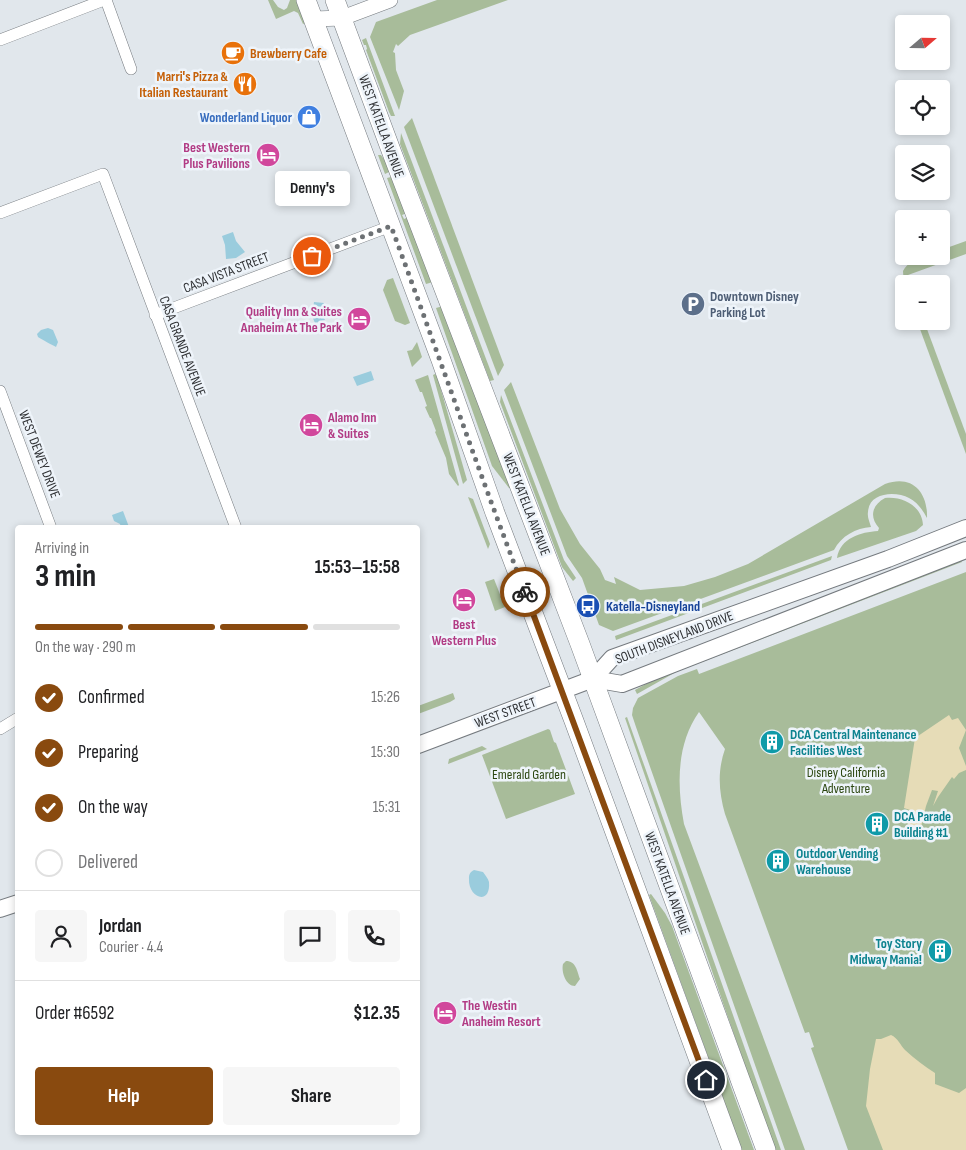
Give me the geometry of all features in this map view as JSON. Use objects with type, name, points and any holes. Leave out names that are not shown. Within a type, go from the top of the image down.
[{"type":"main road","name":"WEST KATELLA AVENUE","points":[[306,0],[441,360],[495,514],[563,690],[732,1150]]},
{"type":"main road","name":"WEST KATELLA AVENUE","points":[[338,5],[392,153],[593,679],[766,1150]]},
{"type":"main road","name":"SOUTH DISNEYLAND DRIVE","points":[[593,679],[612,658],[966,529]]},
{"type":"main road","name":"SOUTH DISNEYLAND DRIVE","points":[[593,679],[622,684],[966,550]]},
{"type":"main road","name":"WEST STREET","points":[[420,744],[593,679]]},
{"type":"main road","points":[[0,909],[15,904]]},
{"type":"street","points":[[0,40],[105,0],[132,69]]},
{"type":"street","points":[[314,19],[338,5],[390,0]]},
{"type":"street","name":"CASA GRANDE AVENUE","points":[[0,213],[103,174],[235,525]]},
{"type":"street","name":"CASA VISTA STREET","points":[[155,315],[391,226]]},
{"type":"street","name":"WEST DEWEY DRIVE","points":[[0,391],[50,525]]},
{"type":"street","points":[[0,729],[15,720]]},
{"type":"green space","points":[[268,0],[273,0],[278,7],[284,10],[287,8],[290,0],[297,0],[306,23],[303,24],[298,13],[294,11],[276,19]]},
{"type":"green space","points":[[437,0],[508,0],[410,35],[398,46],[396,44],[393,52],[395,53],[396,70],[404,91],[399,110],[370,37],[376,22]]},
{"type":"green space","points":[[366,38],[395,116],[391,116],[389,112],[366,50],[366,45],[364,45],[362,40]]},
{"type":"green space","points":[[412,118],[504,365],[498,376],[404,127]]},
{"type":"green space","points":[[401,133],[494,380],[490,381],[400,144]]},
{"type":"green space","points":[[378,155],[381,155],[390,168],[407,213],[402,215],[404,219],[409,217],[433,282],[426,284],[387,178],[391,177],[389,172],[385,174]]},
{"type":"green space","points":[[966,241],[966,254],[950,260],[950,247]]},
{"type":"green space","points":[[936,265],[903,275],[903,271],[907,266]]},
{"type":"green space","points":[[393,278],[410,323],[405,325],[395,321],[383,290],[387,280]]},
{"type":"green space","points":[[443,306],[511,488],[509,488],[492,466],[436,308]]},
{"type":"green space","points":[[920,330],[927,330],[966,434],[966,454]]},
{"type":"green space","points":[[417,342],[422,357],[412,367],[407,351],[412,350]]},
{"type":"green space","points":[[435,374],[467,480],[463,484],[433,375]]},
{"type":"green space","points":[[428,375],[458,486],[449,474],[446,458],[425,407],[427,406],[422,392],[420,392],[415,380]]},
{"type":"green space","points":[[511,382],[560,509],[580,544],[600,569],[605,580],[616,584],[614,577],[640,590],[684,586],[715,577],[748,564],[885,484],[903,481],[916,488],[925,500],[927,518],[920,507],[909,498],[897,494],[878,497],[873,500],[868,512],[871,527],[849,534],[834,550],[613,631],[599,625],[582,578],[567,556],[504,390]]},
{"type":"green space","points":[[501,395],[564,560],[576,578],[573,581],[562,567],[500,402]]},
{"type":"green space","points":[[468,497],[473,499],[490,544],[488,549]]},
{"type":"green space","points":[[885,498],[898,499],[910,504],[919,512],[923,525],[916,531],[837,558],[842,545],[852,537],[878,531],[879,528],[874,520],[873,512],[877,504]]},
{"type":"green space","points":[[832,556],[831,560],[616,640],[615,636]]},
{"type":"green space","points":[[961,560],[962,562],[676,672],[637,694],[635,690],[675,668]]},
{"type":"green space","name":"Disney California Adventure","points":[[966,572],[966,1150],[848,1150],[811,1048],[814,1047],[809,1032],[805,1033],[725,814],[720,782],[722,757],[725,749],[699,712],[686,738],[680,766],[680,795],[684,824],[805,1150],[785,1150],[636,727],[632,715],[633,708],[638,698],[678,676],[697,669],[699,674]]},
{"type":"green space","points":[[494,579],[505,607],[495,611],[485,582]]},
{"type":"green space","points":[[453,693],[455,699],[420,713],[420,705]]},
{"type":"green space","points":[[627,717],[781,1150],[775,1150],[625,718]]},
{"type":"green space","name":"Emerald Garden","points":[[548,729],[556,743],[575,794],[506,819],[482,755]]},
{"type":"green space","points":[[482,746],[487,749],[448,764],[449,759]]},
{"type":"green space","points":[[651,894],[672,926],[754,1150],[742,1150],[649,895]]},
{"type":"green space","points":[[566,961],[572,963],[577,970],[580,979],[575,986],[569,984],[564,974],[563,964]]},
{"type":"sand","points":[[949,715],[952,720],[958,718],[966,730],[959,748],[966,770],[959,773],[954,779],[952,777],[933,806],[938,791],[932,790],[918,840],[912,837],[907,830],[910,810],[904,808],[915,738]]},
{"type":"sand","points":[[891,1035],[903,1048],[935,1073],[935,1084],[959,1093],[966,1088],[966,1150],[883,1150],[866,1106],[870,1069],[876,1039]]},
{"type":"water","points":[[233,232],[236,241],[245,252],[236,258],[226,259],[222,236]]},
{"type":"water","points":[[314,302],[324,303],[322,314],[325,320],[315,323],[312,316]]},
{"type":"water","points":[[48,328],[53,330],[58,342],[56,347],[38,337],[37,334],[41,330]]},
{"type":"water","points":[[371,371],[374,380],[357,386],[353,377]]},
{"type":"water","points":[[123,511],[128,525],[120,525],[114,521],[112,515]]},
{"type":"water","points":[[474,870],[483,872],[489,881],[489,890],[483,897],[475,895],[470,886],[469,875]]},
{"type":"way so far","points":[[312,256],[391,226],[525,592]]},
{"type":"place","name":"Brewberry Cafe","points":[[233,53]]},
{"type":"place","name":"Marri's Pizza & Italian Restaurant","points":[[245,84]]},
{"type":"place","name":"Wonderland Liquor","points":[[309,117]]},
{"type":"place","name":"Best Western Plus Pavilions","points":[[268,155]]},
{"type":"place","name":"Denny's","points":[[312,256]]},
{"type":"place","name":"Downtown Disney Parking Lot","points":[[693,304]]},
{"type":"place","name":"Quality Inn & Suites Anaheim At The Park","points":[[359,319]]},
{"type":"place","name":"Alamo Inn & Suites","points":[[311,425]]},
{"type":"place","name":"Best Western Plus","points":[[464,600]]},
{"type":"place","name":"Katella-Disneyland","points":[[588,606]]},
{"type":"place","name":"DCA Central Maintenance Facilities West","points":[[772,742]]},
{"type":"place","name":"DCA Parade Building #1","points":[[877,824]]},
{"type":"place","name":"Outdoor Vending Warehouse","points":[[778,861]]},
{"type":"place","name":"Toy Story Midway Mania!","points":[[940,951]]},
{"type":"place","name":"The Westin Anaheim Resort","points":[[445,1013]]},
{"type":"route","points":[[525,592],[706,1080]]}]
